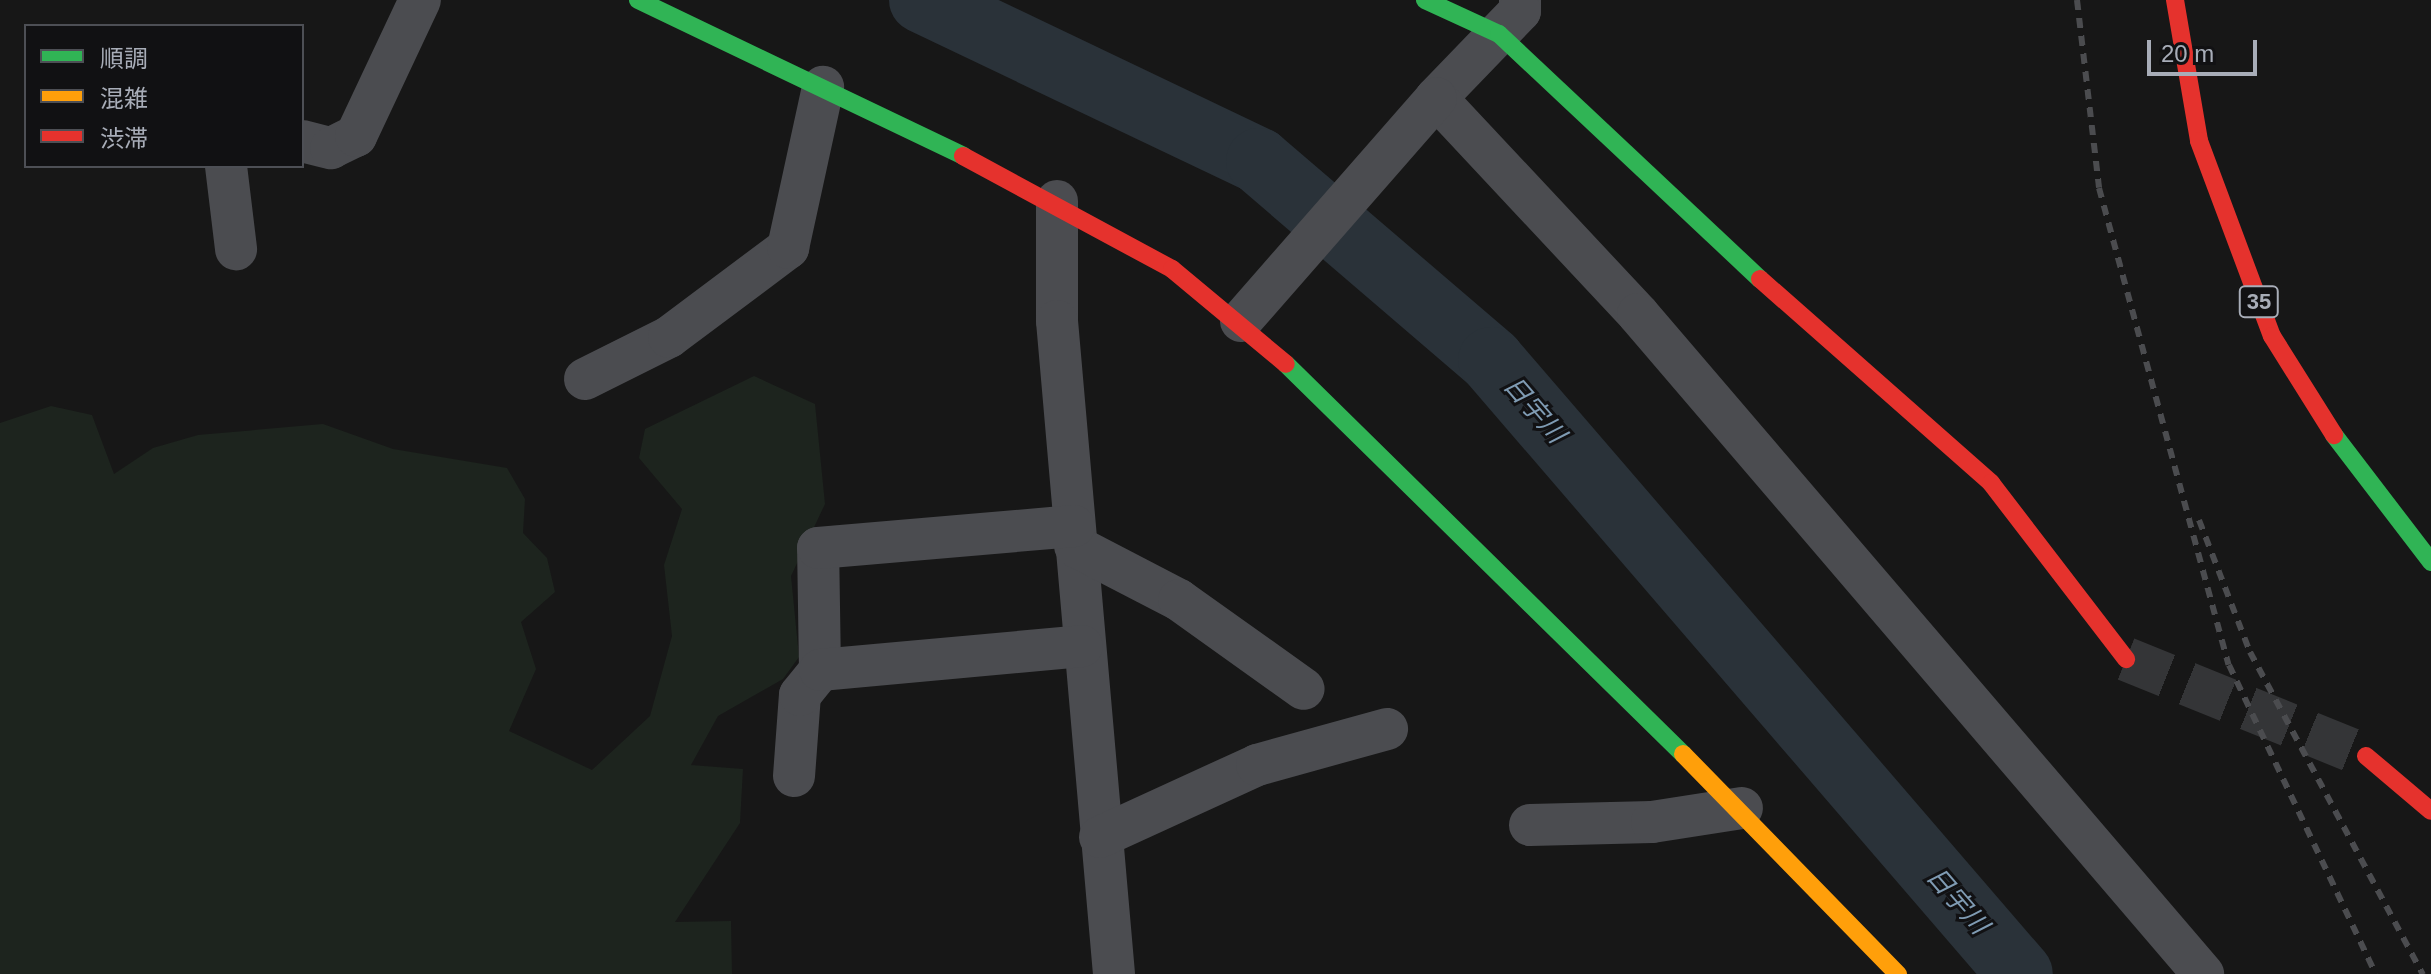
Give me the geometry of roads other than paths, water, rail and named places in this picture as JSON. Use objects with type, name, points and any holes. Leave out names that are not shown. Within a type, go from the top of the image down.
[{"type":"main road","points":[[638,0],[1057,201],[1172,269],[1241,321],[1742,808],[1898,974]]},
{"type":"main road","points":[[1425,0],[1510,17],[1665,196],[1991,483],[2126,659]]},
{"type":"main road","name":"35","points":[[2175,0],[2199,141],[2272,336],[2364,483],[2431,562]]},
{"type":"main road","points":[[2366,756],[2431,811]]},
{"type":"street","points":[[304,141],[331,148],[356,136],[420,0]]},
{"type":"street","points":[[1241,321],[1510,17]]},
{"type":"street","points":[[585,379],[669,337],[788,248],[823,87]]},
{"type":"street","points":[[1436,98],[1638,314],[2203,974]]},
{"type":"street","points":[[226,168],[236,249]]},
{"type":"street","points":[[1057,201],[1057,321],[1082,646],[1114,974]]},
{"type":"street","points":[[794,776],[800,695],[820,670],[818,548],[1074,536],[1179,600],[1304,689]]},
{"type":"street","points":[[820,670],[1082,646]]},
{"type":"street","points":[[1100,837],[1257,765],[1387,729]]},
{"type":"street","points":[[1530,825],[1652,822],[1742,808]]},
{"type":"waterway","name":"日宇川","points":[[922,0],[1259,161],[1491,360],[2020,974]]},
{"type":"tunnel","points":[[2126,659],[2366,756]]},
{"type":"railway","points":[[2077,0],[2099,188],[2229,665],[2376,974]]},
{"type":"railway","points":[[2199,520],[2250,652],[2423,974]]}]
